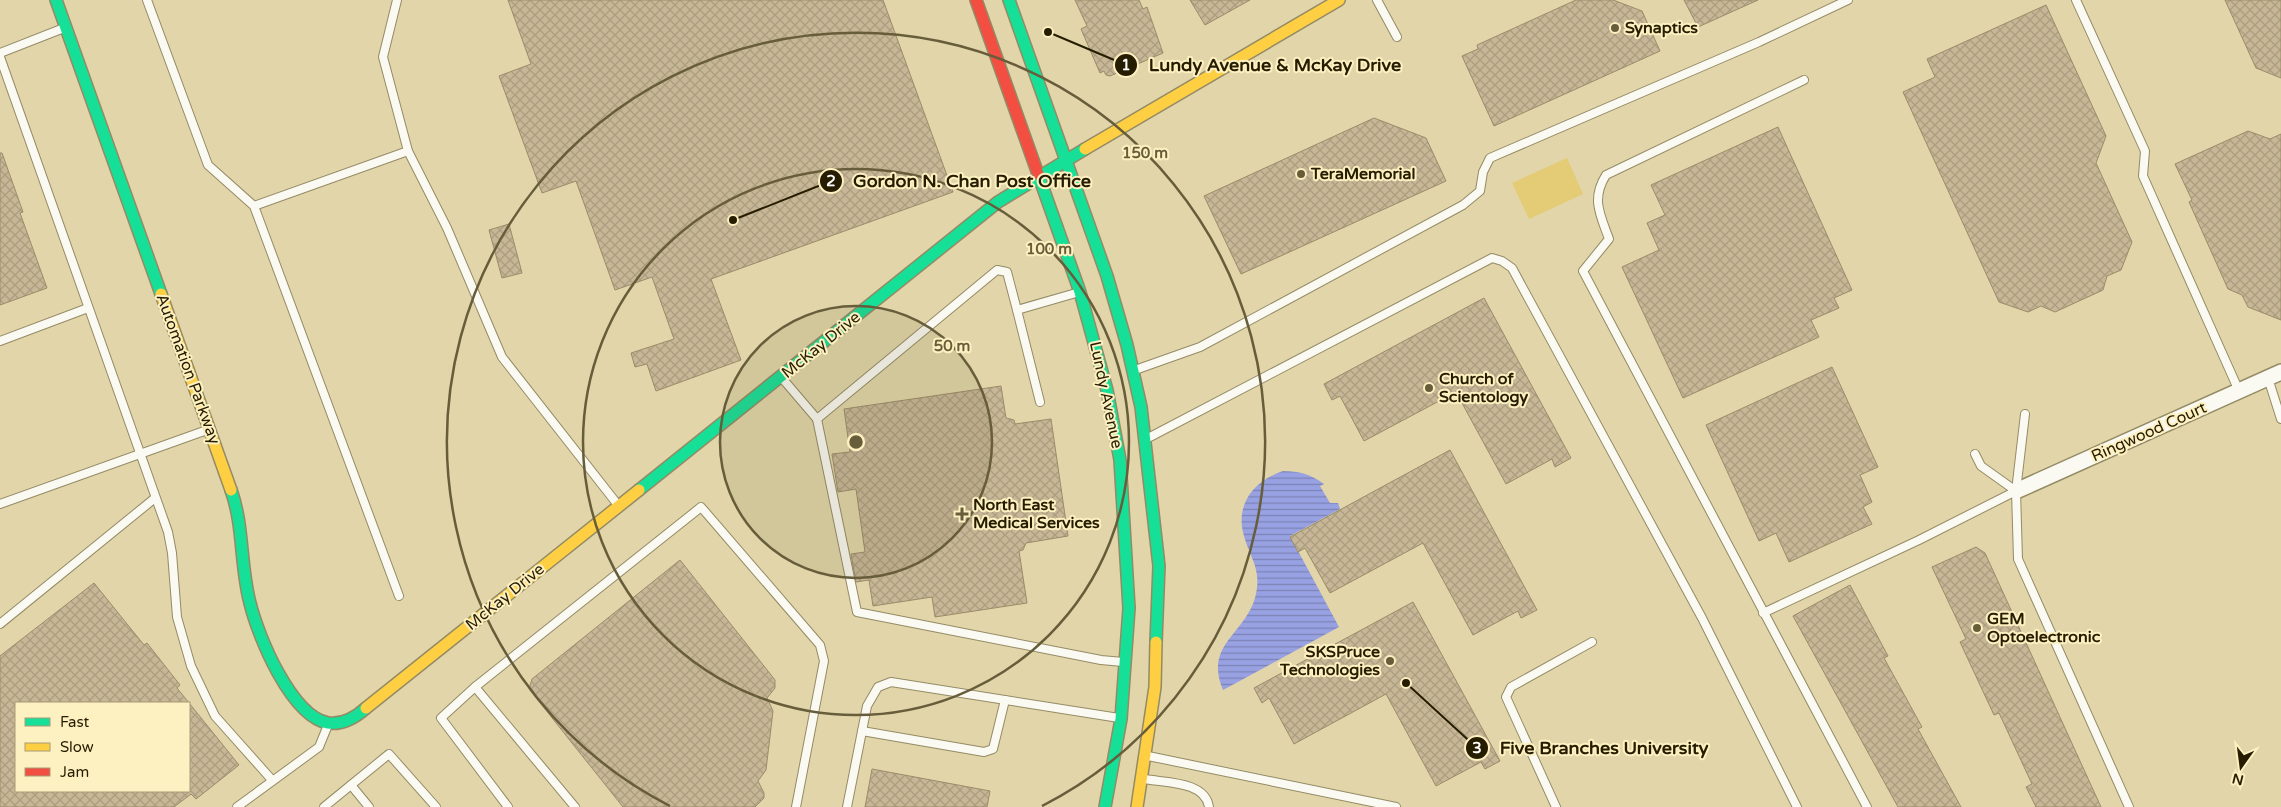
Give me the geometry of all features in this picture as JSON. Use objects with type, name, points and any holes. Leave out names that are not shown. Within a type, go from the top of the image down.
[{"type":"street","name":"Automation Parkway","points":[[56,0],[237,506],[249,601],[261,639],[282,678],[302,707],[316,718],[329,723]]},
{"type":"street","name":"Lundy Avenue","points":[[976,0],[1080,292],[1107,390],[1120,460],[1129,608],[1121,719],[1105,807]]},
{"type":"street","name":"Lundy Avenue","points":[[1009,0],[1107,276],[1133,371],[1146,439],[1159,566],[1155,687],[1137,807]]},
{"type":"street","name":"McKay Drive","points":[[329,723],[343,722],[358,715],[998,202],[1065,160],[1339,0]]},
{"type":"street","name":"Ringwood Court","points":[[2016,491],[2275,375]]},
{"type":"lane","points":[[146,0],[208,165],[254,206],[399,596]]},
{"type":"lane","points":[[397,0],[383,58],[408,150],[446,228],[502,357],[618,506]]},
{"type":"lane","points":[[1377,0],[1397,37]]},
{"type":"lane","points":[[1133,371],[1200,347],[1463,205],[1480,191],[1484,172],[1490,158],[1758,42],[1848,0]]},
{"type":"lane","points":[[2076,0],[2145,151],[2143,176],[2239,391]]},
{"type":"lane","points":[[0,53],[66,28]]},
{"type":"lane","points":[[0,57],[156,498],[171,546],[177,617],[191,666],[215,716],[272,780]]},
{"type":"lane","points":[[1804,80],[1606,175],[1598,188],[1597,205],[1609,239],[1583,271],[1867,807]]},
{"type":"lane","points":[[254,206],[408,150]]},
{"type":"lane","points":[[1146,439],[1492,258],[1502,261],[1512,268],[1693,601],[1797,807]]},
{"type":"lane","points":[[816,419],[997,270],[1007,272],[1040,402]]},
{"type":"lane","points":[[1017,310],[1080,292]]},
{"type":"lane","points":[[0,341],[88,308]]},
{"type":"lane","points":[[2275,375],[2281,419]]},
{"type":"lane","points":[[781,376],[816,419],[857,612],[1101,660],[1126,662]]},
{"type":"lane","points":[[2025,414],[2016,491],[2018,559],[2129,807]]},
{"type":"lane","points":[[0,504],[209,430]]},
{"type":"lane","points":[[1975,454],[1981,466],[2016,491]]},
{"type":"lane","points":[[1763,613],[1919,540],[2016,491]]},
{"type":"lane","points":[[0,624],[156,498]]},
{"type":"lane","points":[[508,807],[441,718],[475,687],[701,506],[820,645],[824,661],[796,807]]},
{"type":"lane","points":[[1556,807],[1506,697],[1511,687],[1592,642]]},
{"type":"lane","points":[[847,807],[870,698],[878,687],[892,682],[1121,719]]},
{"type":"lane","points":[[475,687],[575,807]]},
{"type":"lane","points":[[862,731],[984,752],[993,749],[997,741],[1005,700]]},
{"type":"lane","points":[[237,807],[319,747],[329,723]]},
{"type":"lane","points":[[324,807],[389,754],[436,807]]},
{"type":"lane","points":[[1146,756],[1396,807]]},
{"type":"lane","points":[[1142,778],[1200,791],[1207,798],[1209,807]]},
{"type":"lane","points":[[351,785],[369,807]]},
{"type":"shaded area","points":[[1567,158],[1583,194],[1529,219],[1512,183]]},
{"type":"water","points":[[1283,471],[1304,474],[1314,478],[1324,484],[1320,486],[1330,503],[1338,503],[1340,509],[1290,536],[1339,627],[1223,690],[1218,675],[1218,662],[1228,641],[1250,611],[1257,588],[1256,571],[1243,532],[1242,511],[1245,502],[1257,486],[1264,480]]},
{"type":"building","points":[[508,0],[883,0],[953,192],[711,279],[741,360],[656,391],[647,364],[635,367],[631,353],[674,339],[652,277],[615,290],[576,181],[542,193],[499,76],[531,64]]},
{"type":"building","points":[[1075,0],[1139,0],[1143,9],[1147,7],[1163,53],[1110,76],[1106,75],[1104,71],[1100,73],[1081,29],[1087,26]]},
{"type":"building","points":[[1190,0],[1250,0],[1205,25]]},
{"type":"building","points":[[1576,0],[1613,0],[1642,11],[1660,51],[1494,126],[1462,56],[1478,49],[1477,45]]},
{"type":"building","points":[[1684,0],[1758,0],[1698,27]]},
{"type":"building","points":[[2225,0],[2281,0],[2281,78],[2256,68]]},
{"type":"building","points":[[2046,5],[2106,136],[2096,163],[2132,242],[2121,270],[2107,276],[2103,290],[2055,312],[2041,306],[2028,312],[1999,302],[1903,92],[1935,77],[1927,59]]},
{"type":"building","points":[[1374,118],[1426,138],[1446,181],[1241,274],[1204,196]]},
{"type":"building","points":[[1778,127],[1852,290],[1834,298],[1839,308],[1811,320],[1819,337],[1683,398],[1622,267],[1659,250],[1647,223],[1665,215],[1651,185]]},
{"type":"building","points":[[2248,131],[2270,139],[2281,134],[2281,320],[2248,307],[2242,295],[2228,289],[2189,202],[2192,200],[2175,164]]},
{"type":"building","points":[[0,153],[2,153],[23,212],[20,213],[47,288],[0,305]]},
{"type":"building","points":[[509,224],[522,273],[502,278],[489,230]]},
{"type":"building","name":"Church of Scientology","points":[[1484,298],[1571,458],[1555,467],[1552,459],[1506,484],[1456,392],[1364,441],[1340,396],[1332,400],[1324,384]]},
{"type":"building","points":[[1832,367],[1878,467],[1860,475],[1872,502],[1863,507],[1872,524],[1789,562],[1776,533],[1759,541],[1706,425]]},
{"type":"building","name":"North East Medical Services","points":[[1001,386],[1006,418],[1014,420],[1015,424],[1051,419],[1068,536],[1026,543],[1023,550],[1019,551],[1027,603],[935,617],[932,597],[873,606],[869,580],[856,582],[851,554],[865,552],[856,489],[838,492],[832,454],[850,452],[844,409]]},
{"type":"building","points":[[1450,450],[1537,610],[1521,618],[1518,611],[1473,635],[1423,543],[1330,593],[1305,548],[1298,552],[1290,537]]},
{"type":"building","points":[[1976,547],[1985,553],[2101,807],[2036,807],[2026,787],[2032,784],[1999,713],[1994,715],[1960,642],[1966,639],[1932,567]]},
{"type":"building","points":[[680,560],[775,680],[775,688],[767,698],[773,711],[766,770],[758,781],[764,793],[764,798],[755,807],[623,807],[529,689],[532,679]]},
{"type":"building","points":[[94,583],[144,645],[147,643],[180,685],[177,688],[188,702],[15,702],[15,792],[190,792],[190,704],[239,765],[196,799],[191,794],[174,807],[0,807],[0,656]]},
{"type":"building","points":[[1850,585],[1888,656],[1884,658],[1922,727],[1918,729],[1961,807],[1898,807],[1793,616]]},
{"type":"building","points":[[1413,602],[1500,761],[1485,769],[1481,762],[1436,786],[1386,694],[1294,744],[1269,698],[1262,703],[1254,688]]},
{"type":"building","points":[[872,769],[990,791],[987,807],[865,807]]},
{"type":"traffic: fast","points":[[56,0],[161,294]]},
{"type":"traffic: fast","points":[[1009,0],[1107,276],[1127,345],[1141,407],[1159,566],[1156,642]]},
{"type":"traffic: fast","points":[[639,490],[998,202],[1085,149]]},
{"type":"traffic: fast","points":[[1038,174],[1080,292],[1107,390],[1120,460],[1129,608],[1121,719],[1105,807]]},
{"type":"traffic: fast","points":[[231,490],[238,518],[247,589],[254,617],[268,654],[289,691],[301,706],[314,717],[328,723],[348,720],[366,708]]},
{"type":"traffic: slow","points":[[1085,149],[1339,0]]},
{"type":"traffic: slow","points":[[161,294],[231,490]]},
{"type":"traffic: slow","points":[[366,708],[639,490]]},
{"type":"traffic: slow","points":[[1137,807],[1155,687],[1156,642]]},
{"type":"traffic: jam","points":[[976,0],[1038,174]]},
{"type":"place","name":"Synaptics","points":[[1615,28]]},
{"type":"place","name":"Lundy Avenue & McKay Drive","points":[[1048,32]]},
{"type":"place","name":"TeraMemorial","points":[[1301,174]]},
{"type":"place","name":"Gordon N. Chan Post Office","points":[[733,220]]},
{"type":"place","name":"Church of Scientology","points":[[1429,388]]},
{"type":"place","name":"North East Medical Services","points":[[962,514]]},
{"type":"place","name":"GEM Optoelectronic","points":[[1977,628]]},
{"type":"place","name":"SKSPruce Technologies","points":[[1390,661]]},
{"type":"place","name":"Five Branches University","points":[[1406,683]]}]
